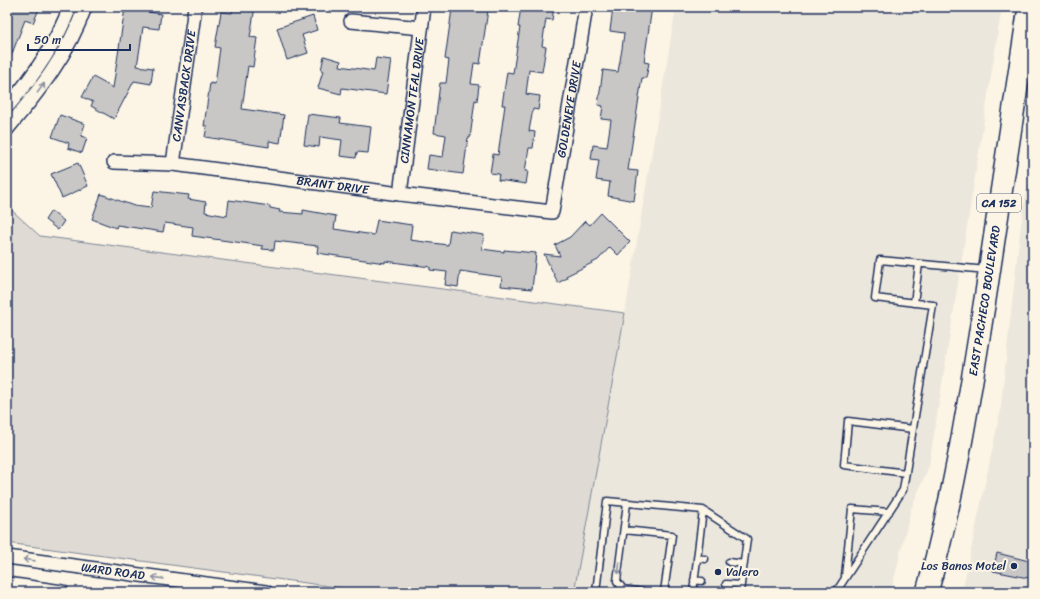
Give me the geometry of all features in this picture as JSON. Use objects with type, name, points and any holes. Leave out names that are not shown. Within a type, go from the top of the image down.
[{"type":"highway","name":"EAST PACHECO BOULEVARD","points":[[927,592],[937,559],[950,500],[969,400],[1029,7]]},
{"type":"street","points":[[22,111],[8,103],[46,55],[70,7]]},
{"type":"street","points":[[7,129],[59,62],[72,39],[85,7]]},
{"type":"street","name":"CANVASBACK DRIVE","points":[[173,164],[195,7]]},
{"type":"street","name":"CINNAMON TEAL DRIVE","points":[[400,194],[424,7]]},
{"type":"street","name":"GOLDENEYE DRIVE","points":[[552,212],[586,7]]},
{"type":"street","points":[[351,21],[421,28]]},
{"type":"street","name":"BRANT DRIVE","points":[[114,162],[173,164],[400,194],[552,212]]},
{"type":"street","name":"WARD ROAD","points":[[7,557],[266,592]]},
{"type":"street","points":[[7,584],[62,592]]},
{"type":"lane","points":[[836,592],[903,490],[933,305],[875,298],[880,260],[989,271]]},
{"type":"lane","points":[[914,303],[919,264]]},
{"type":"lane","points":[[906,473],[844,465],[848,421],[913,429]]},
{"type":"lane","points":[[596,592],[607,501],[703,510],[747,539],[741,589],[726,584]]},
{"type":"lane","points":[[627,503],[617,581],[623,589],[643,592]]},
{"type":"lane","points":[[845,578],[852,509],[889,512]]},
{"type":"lane","points":[[693,592],[703,510]]},
{"type":"lane","points":[[624,530],[672,535],[664,592]]},
{"type":"lane","points":[[697,558],[705,559]]},
{"type":"lane","points":[[729,562],[744,564]]},
{"type":"lane","points":[[694,580],[702,581]]},
{"type":"shaded area","points":[[676,7],[1002,7],[929,466],[911,509],[891,592],[574,592],[625,313]]},
{"type":"shaded area","points":[[1033,149],[1033,592],[962,592],[1000,413],[1020,231]]},
{"type":"shaded area","points":[[7,206],[40,236],[625,313],[574,592],[373,592],[7,543]]},
{"type":"building","points":[[10,7],[40,7],[33,23],[25,20],[8,64],[7,14]]},
{"type":"building","points":[[233,7],[255,7],[250,37],[257,38],[253,67],[248,66],[242,109],[284,115],[280,143],[269,141],[269,147],[205,137],[207,126],[204,126],[210,83],[215,84],[220,48],[215,47],[221,12],[232,13]]},
{"type":"building","points":[[456,7],[481,7],[481,9],[488,10],[480,64],[474,63],[471,84],[479,85],[477,101],[475,100],[470,138],[468,138],[463,174],[427,169],[429,155],[443,157],[446,135],[434,133],[440,83],[446,83],[449,60],[445,59],[452,9],[456,9]]},
{"type":"building","points":[[521,7],[554,7],[552,20],[546,19],[542,46],[546,47],[542,72],[529,70],[526,94],[540,96],[538,110],[533,109],[529,131],[535,132],[533,148],[529,148],[525,171],[528,171],[526,184],[498,180],[499,174],[490,173],[493,154],[498,155],[505,105],[502,105],[507,72],[513,73],[520,27],[518,27]]},
{"type":"building","points":[[613,7],[652,7],[644,62],[649,63],[646,78],[642,78],[628,170],[638,171],[634,201],[608,196],[610,182],[596,180],[599,160],[591,159],[593,145],[607,147],[611,120],[601,119],[603,106],[598,105],[603,70],[618,72],[622,49],[624,33],[610,31]]},
{"type":"building","points":[[125,8],[161,14],[159,29],[143,27],[137,66],[153,68],[151,84],[134,81],[114,119],[91,106],[93,102],[82,97],[93,77],[113,88]]},
{"type":"building","points":[[313,16],[317,30],[302,35],[308,53],[287,60],[277,28]]},
{"type":"building","points":[[324,56],[341,61],[340,66],[374,71],[376,58],[391,60],[386,94],[342,88],[341,94],[318,88],[323,71],[321,70]]},
{"type":"building","points":[[308,114],[341,118],[340,123],[371,127],[368,153],[357,152],[356,158],[340,156],[342,140],[320,137],[319,147],[304,145]]},
{"type":"building","points":[[60,115],[85,124],[81,136],[87,138],[82,153],[68,148],[69,143],[52,137]]},
{"type":"building","points":[[78,163],[88,186],[62,198],[51,174]]},
{"type":"building","points":[[154,191],[189,195],[188,199],[206,202],[205,212],[227,216],[229,200],[270,206],[270,208],[280,210],[279,212],[303,214],[303,210],[336,216],[334,229],[374,235],[377,220],[412,225],[410,240],[448,245],[450,230],[484,235],[482,249],[504,252],[504,250],[536,253],[532,289],[501,286],[502,277],[460,271],[458,287],[445,285],[447,272],[430,270],[430,267],[385,261],[385,263],[317,253],[318,246],[275,241],[274,250],[262,249],[263,246],[192,236],[193,227],[165,223],[163,232],[117,225],[116,228],[92,219],[101,194],[134,206],[151,208]]},
{"type":"building","points":[[51,211],[64,221],[58,230],[45,220]]},
{"type":"building","points":[[601,213],[630,242],[618,255],[610,247],[598,260],[566,276],[567,278],[558,283],[544,254],[560,256],[555,245],[570,237],[585,221],[590,225]]},
{"type":"building","name":"Los Banos Motel","points":[[997,553],[1033,562],[1033,579],[993,571]]},
{"type":"place","name":"Los Banos Motel","points":[[1014,566]]},
{"type":"place","name":"Valero","points":[[718,572]]}]
